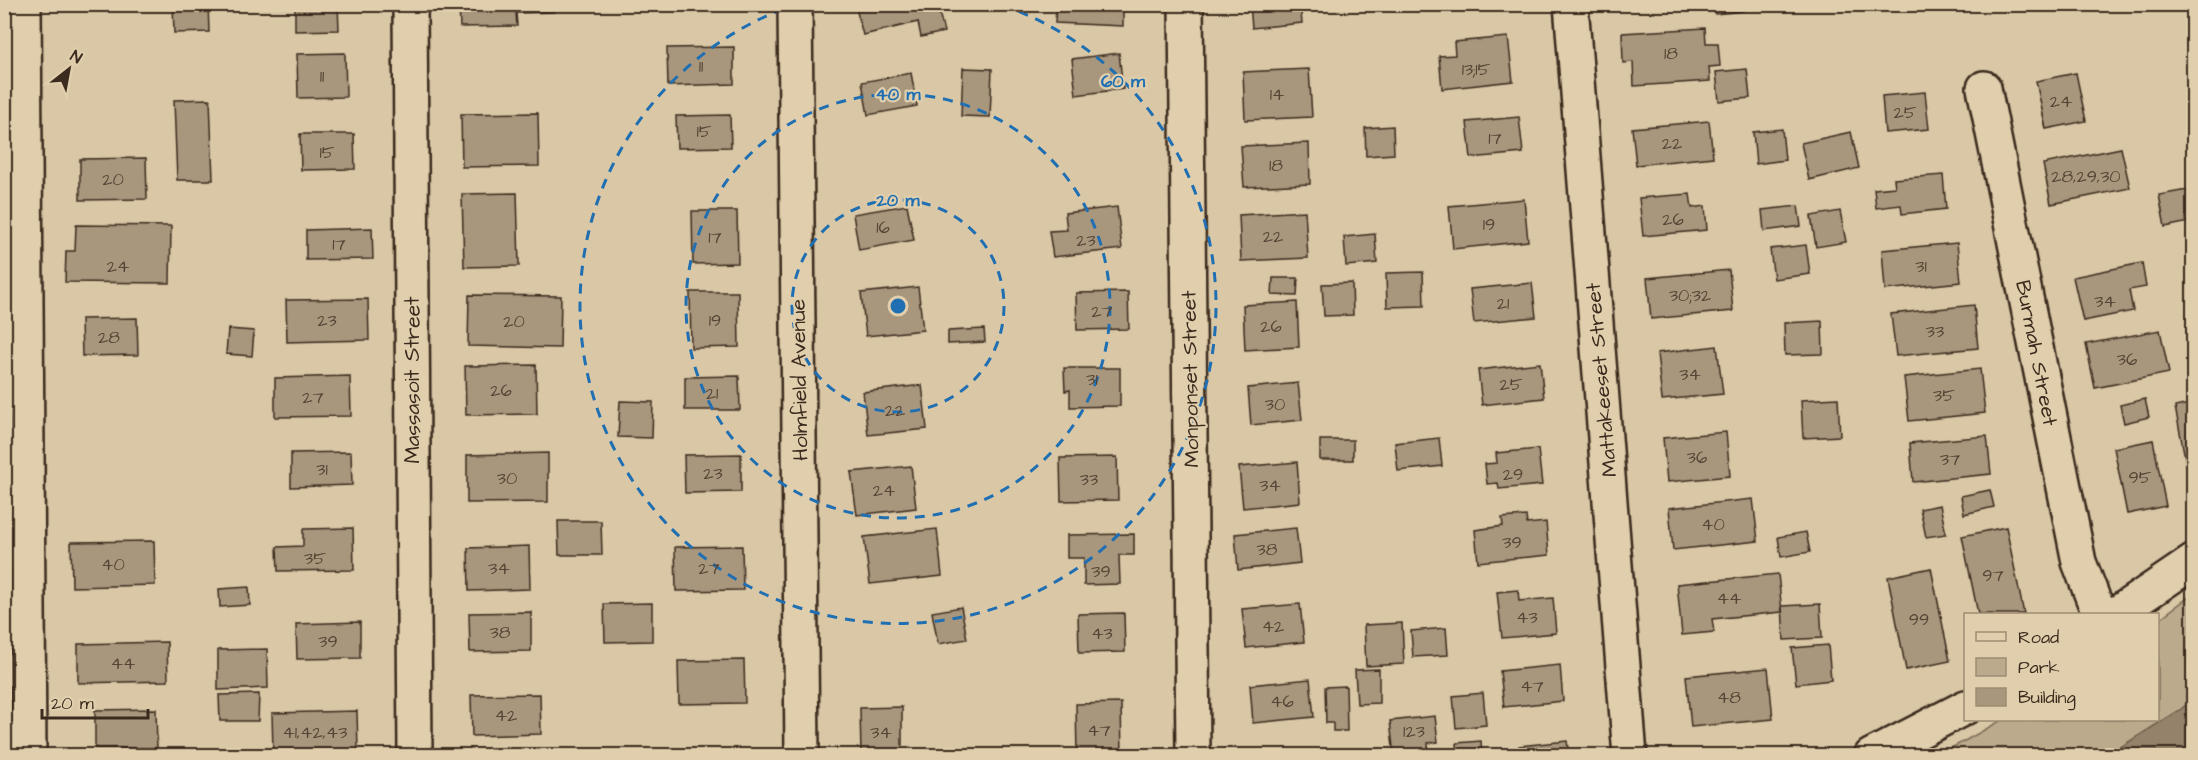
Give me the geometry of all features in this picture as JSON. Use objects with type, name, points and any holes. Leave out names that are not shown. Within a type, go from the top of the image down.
[{"type":"street","points":[[24,4],[28,756]]},
{"type":"street","name":"Massasoit Street","points":[[410,4],[415,756]]},
{"type":"street","name":"Holmfield Avenue","points":[[795,4],[802,756]]},
{"type":"street","name":"Monponset Street","points":[[1186,4],[1193,753]]},
{"type":"street","name":"Mattakeeset Street","points":[[1571,4],[1630,756]]},
{"type":"street","name":"Burmah Street","points":[[1984,88],[2079,562],[2094,601],[2102,613]]},
{"type":"street","points":[[2119,613],[2193,561]]},
{"type":"street","points":[[1871,756],[1964,708]]},
{"type":"green space","points":[[2193,594],[2193,699],[2180,710],[2108,755],[1934,756],[2000,721],[2159,721],[2159,619]]},
{"type":"shaded area","points":[[2193,699],[2193,755],[2108,755],[2180,710]]},
{"type":"building","points":[[173,4],[208,4],[209,32],[174,33]]},
{"type":"building","points":[[295,4],[338,4],[339,30],[295,31]]},
{"type":"building","points":[[459,4],[553,4],[554,12],[516,13],[517,26],[460,27]]},
{"type":"building","points":[[855,4],[901,4],[901,6],[937,4],[944,32],[921,37],[918,22],[863,35]]},
{"type":"building","points":[[1056,4],[1123,4],[1123,26],[1055,23]]},
{"type":"building","points":[[1250,4],[1300,4],[1302,23],[1252,28]]},
{"type":"building","points":[[1454,4],[1492,4],[1455,8]]},
{"type":"building","points":[[1713,4],[1743,4],[1743,11],[1715,14]]},
{"type":"building","points":[[1705,28],[1706,43],[1718,43],[1720,66],[1709,67],[1710,81],[1634,86],[1633,62],[1623,63],[1622,33]]},
{"type":"building","points":[[1508,37],[1513,81],[1442,89],[1439,56],[1455,55],[1454,42]]},
{"type":"building","points":[[734,47],[734,84],[668,86],[667,48]]},
{"type":"building","points":[[345,53],[346,97],[298,98],[297,54]]},
{"type":"building","points":[[1119,53],[1123,89],[1076,95],[1072,59]]},
{"type":"building","points":[[963,68],[992,69],[990,117],[961,116]]},
{"type":"building","points":[[1309,69],[1312,117],[1245,120],[1243,72]]},
{"type":"building","points":[[1747,69],[1750,98],[1719,101],[1716,72]]},
{"type":"building","points":[[911,73],[917,106],[868,115],[862,82]]},
{"type":"building","points":[[2076,73],[2086,121],[2046,129],[2036,81]]},
{"type":"building","points":[[1925,92],[1929,129],[1885,133],[1882,96]]},
{"type":"building","points":[[210,99],[213,180],[177,180],[174,100]]},
{"type":"building","points":[[538,113],[539,166],[462,167],[461,114]]},
{"type":"building","points":[[730,115],[731,147],[677,148],[676,116]]},
{"type":"building","points":[[1519,117],[1523,153],[1471,158],[1467,122]]},
{"type":"building","points":[[1709,121],[1713,157],[1636,165],[1632,128]]},
{"type":"building","points":[[1393,126],[1394,154],[1366,156],[1365,128]]},
{"type":"building","points":[[1782,129],[1785,160],[1756,164],[1753,132]]},
{"type":"building","points":[[1851,132],[1859,168],[1809,180],[1801,143]]},
{"type":"building","points":[[300,134],[354,134],[355,169],[301,170]]},
{"type":"building","points":[[1309,143],[1310,184],[1244,187],[1241,146]]},
{"type":"building","points":[[2121,148],[2130,188],[2051,204],[2043,164]]},
{"type":"building","points":[[146,158],[147,199],[80,200],[80,159]]},
{"type":"building","points":[[1943,175],[1946,209],[1902,214],[1901,205],[1876,208],[1874,189],[1895,187],[1894,179]]},
{"type":"building","points":[[2193,189],[2194,221],[2165,227],[2159,195]]},
{"type":"building","points":[[517,193],[519,266],[464,267],[462,194]]},
{"type":"building","points":[[1690,194],[1692,208],[1705,206],[1707,230],[1643,236],[1639,198]]},
{"type":"building","points":[[1524,199],[1528,241],[1453,249],[1449,206]]},
{"type":"building","points":[[907,205],[914,240],[859,250],[853,214]]},
{"type":"building","points":[[1798,206],[1801,226],[1764,231],[1762,210]]},
{"type":"building","points":[[1117,207],[1122,249],[1053,257],[1049,231],[1067,230],[1065,213]]},
{"type":"building","points":[[692,211],[737,211],[738,263],[693,264]]},
{"type":"building","points":[[1305,211],[1308,258],[1241,261],[1239,215]]},
{"type":"building","points":[[1840,211],[1846,242],[1816,247],[1811,216]]},
{"type":"building","points":[[76,225],[171,226],[170,283],[65,282],[66,251],[75,251]]},
{"type":"building","points":[[372,228],[373,259],[306,260],[306,230]]},
{"type":"building","points":[[1375,234],[1377,263],[1346,266],[1344,237]]},
{"type":"building","points":[[1957,243],[1961,282],[1885,290],[1882,250]]},
{"type":"building","points":[[1806,245],[1810,274],[1774,279],[1770,249]]},
{"type":"building","points":[[2142,263],[2146,287],[2129,290],[2133,311],[2083,321],[2073,277]]},
{"type":"building","points":[[1729,270],[1733,311],[1651,319],[1647,278]]},
{"type":"building","points":[[1423,272],[1424,306],[1387,307],[1386,273]]},
{"type":"building","points":[[1273,278],[1298,278],[1297,296],[1272,295]]},
{"type":"building","points":[[1352,283],[1353,315],[1324,316],[1322,284]]},
{"type":"building","points":[[1532,283],[1536,317],[1474,323],[1470,289]]},
{"type":"building","points":[[918,287],[923,330],[866,336],[861,293]]},
{"type":"building","points":[[690,292],[738,292],[739,347],[691,348]]},
{"type":"building","points":[[1128,292],[1129,329],[1077,330],[1076,293]]},
{"type":"building","points":[[469,295],[561,296],[560,348],[468,346]]},
{"type":"building","points":[[368,299],[369,340],[287,342],[286,300]]},
{"type":"building","points":[[1297,302],[1299,347],[1245,350],[1243,305]]},
{"type":"building","points":[[1974,305],[1978,348],[1896,356],[1891,314]]},
{"type":"building","points":[[137,318],[138,355],[82,356],[81,319]]},
{"type":"building","points":[[1822,321],[1823,354],[1785,355],[1784,323]]},
{"type":"building","points":[[228,329],[254,331],[252,356],[226,354]]},
{"type":"building","points":[[984,329],[985,342],[948,344],[948,331]]},
{"type":"building","points":[[2160,330],[2169,373],[2095,388],[2086,344]]},
{"type":"building","points":[[1717,346],[1723,394],[1662,400],[1657,353]]},
{"type":"building","points":[[1540,363],[1544,398],[1482,405],[1478,370]]},
{"type":"building","points":[[536,365],[537,414],[466,415],[465,366]]},
{"type":"building","points":[[1064,368],[1120,368],[1120,406],[1070,407],[1070,390],[1065,391]]},
{"type":"building","points":[[1980,369],[1985,413],[1909,421],[1904,377]]},
{"type":"building","points":[[350,376],[351,416],[275,417],[275,378]]},
{"type":"building","points":[[739,376],[740,410],[685,410],[685,377]]},
{"type":"building","points":[[1298,383],[1302,420],[1251,425],[1248,388]]},
{"type":"building","points":[[922,385],[927,429],[868,435],[863,392]]},
{"type":"building","points":[[1838,398],[1840,436],[1803,438],[1801,400]]},
{"type":"building","points":[[2145,399],[2149,417],[2124,423],[2120,405]]},
{"type":"building","points":[[620,401],[653,402],[652,438],[618,437]]},
{"type":"building","points":[[2194,403],[2194,472],[2188,473],[2175,407]]},
{"type":"building","points":[[1726,432],[1730,476],[1667,482],[1663,438]]},
{"type":"building","points":[[1987,436],[1991,474],[1913,482],[1910,443]]},
{"type":"building","points":[[1439,438],[1442,466],[1398,471],[1395,443]]},
{"type":"building","points":[[1320,440],[1353,440],[1353,460],[1320,460]]},
{"type":"building","points":[[2153,440],[2166,506],[2127,514],[2114,448]]},
{"type":"building","points":[[1538,449],[1542,485],[1499,489],[1498,483],[1487,484],[1485,464],[1497,463],[1496,453]]},
{"type":"building","points":[[351,452],[352,485],[291,487],[291,453]]},
{"type":"building","points":[[548,453],[548,502],[467,503],[467,455]]},
{"type":"building","points":[[741,454],[741,492],[685,493],[684,455]]},
{"type":"building","points":[[1117,457],[1118,500],[1061,501],[1060,458]]},
{"type":"building","points":[[1297,462],[1300,502],[1243,508],[1239,467]]},
{"type":"building","points":[[911,466],[916,508],[857,515],[851,472]]},
{"type":"building","points":[[1990,490],[1994,507],[1964,514],[1961,496]]},
{"type":"building","points":[[1753,499],[1758,541],[1673,550],[1669,508]]},
{"type":"building","points":[[1940,505],[1946,534],[1926,537],[1920,509]]},
{"type":"building","points":[[1526,516],[1527,524],[1546,522],[1549,555],[1478,562],[1475,530],[1503,526],[1502,518]]},
{"type":"building","points":[[558,521],[601,521],[602,555],[559,555]]},
{"type":"building","points":[[2006,527],[2024,613],[1978,613],[1962,536]]},
{"type":"building","points":[[353,528],[354,570],[278,571],[277,547],[303,546],[303,529]]},
{"type":"building","points":[[1296,528],[1300,563],[1238,570],[1235,534]]},
{"type":"building","points":[[937,529],[942,576],[870,584],[864,537]]},
{"type":"building","points":[[1806,532],[1810,552],[1781,557],[1778,537]]},
{"type":"building","points":[[1134,534],[1134,555],[1119,555],[1120,584],[1084,585],[1084,558],[1067,558],[1067,535]]},
{"type":"building","points":[[154,541],[155,585],[72,587],[71,542]]},
{"type":"building","points":[[529,546],[530,589],[469,591],[468,548]]},
{"type":"building","points":[[742,546],[743,590],[676,591],[675,547]]},
{"type":"building","points":[[1931,568],[1950,661],[1906,670],[1888,577]]},
{"type":"building","points":[[1778,574],[1782,612],[1712,619],[1714,632],[1682,635],[1677,584]]},
{"type":"building","points":[[249,587],[250,605],[220,607],[219,589]]},
{"type":"building","points":[[1518,590],[1519,601],[1553,598],[1556,633],[1502,638],[1497,592]]},
{"type":"building","points":[[652,603],[652,641],[605,642],[604,604]]},
{"type":"building","points":[[1300,604],[1304,642],[1246,648],[1242,609]]},
{"type":"building","points":[[1820,604],[1822,638],[1784,640],[1782,606]]},
{"type":"building","points":[[961,607],[967,639],[938,644],[932,612]]},
{"type":"building","points":[[531,612],[531,651],[470,652],[469,613]]},
{"type":"building","points":[[1124,613],[1125,652],[1079,653],[1078,614]]},
{"type":"building","points":[[360,622],[360,658],[297,659],[296,624]]},
{"type":"building","points":[[1402,623],[1404,664],[1366,666],[1364,625]]},
{"type":"building","points":[[1446,628],[1448,655],[1413,657],[1411,631]]},
{"type":"building","points":[[167,642],[168,681],[78,683],[78,644]]},
{"type":"building","points":[[1828,645],[1831,680],[1796,684],[1792,648]]},
{"type":"building","points":[[267,649],[268,688],[218,690],[218,650]]},
{"type":"building","points":[[744,660],[745,703],[679,704],[678,661]]},
{"type":"building","points":[[1560,665],[1563,701],[1504,707],[1500,671]]},
{"type":"building","points":[[1768,668],[1773,719],[1691,727],[1686,676]]},
{"type":"building","points":[[1379,669],[1379,703],[1357,704],[1355,670]]},
{"type":"building","points":[[1310,679],[1314,717],[1253,723],[1250,685]]},
{"type":"building","points":[[1346,686],[1347,731],[1333,731],[1333,723],[1326,723],[1325,687]]},
{"type":"building","points":[[1483,693],[1486,725],[1456,728],[1453,696]]},
{"type":"building","points":[[259,694],[258,721],[220,721],[219,695]]},
{"type":"building","points":[[540,694],[541,734],[472,736],[471,695]]},
{"type":"building","points":[[1121,703],[1122,756],[1077,756],[1076,704]]},
{"type":"building","points":[[902,707],[902,756],[861,756],[860,708]]},
{"type":"building","points":[[156,709],[157,748],[95,748],[95,710]]},
{"type":"building","points":[[357,711],[358,751],[273,752],[272,713]]},
{"type":"building","points":[[1435,716],[1438,742],[1428,743],[1429,756],[1394,756],[1390,721]]},
{"type":"building","points":[[1481,741],[1482,756],[1458,756],[1457,743]]},
{"type":"building","points":[[1567,741],[1569,756],[1520,756],[1519,746]]}]
